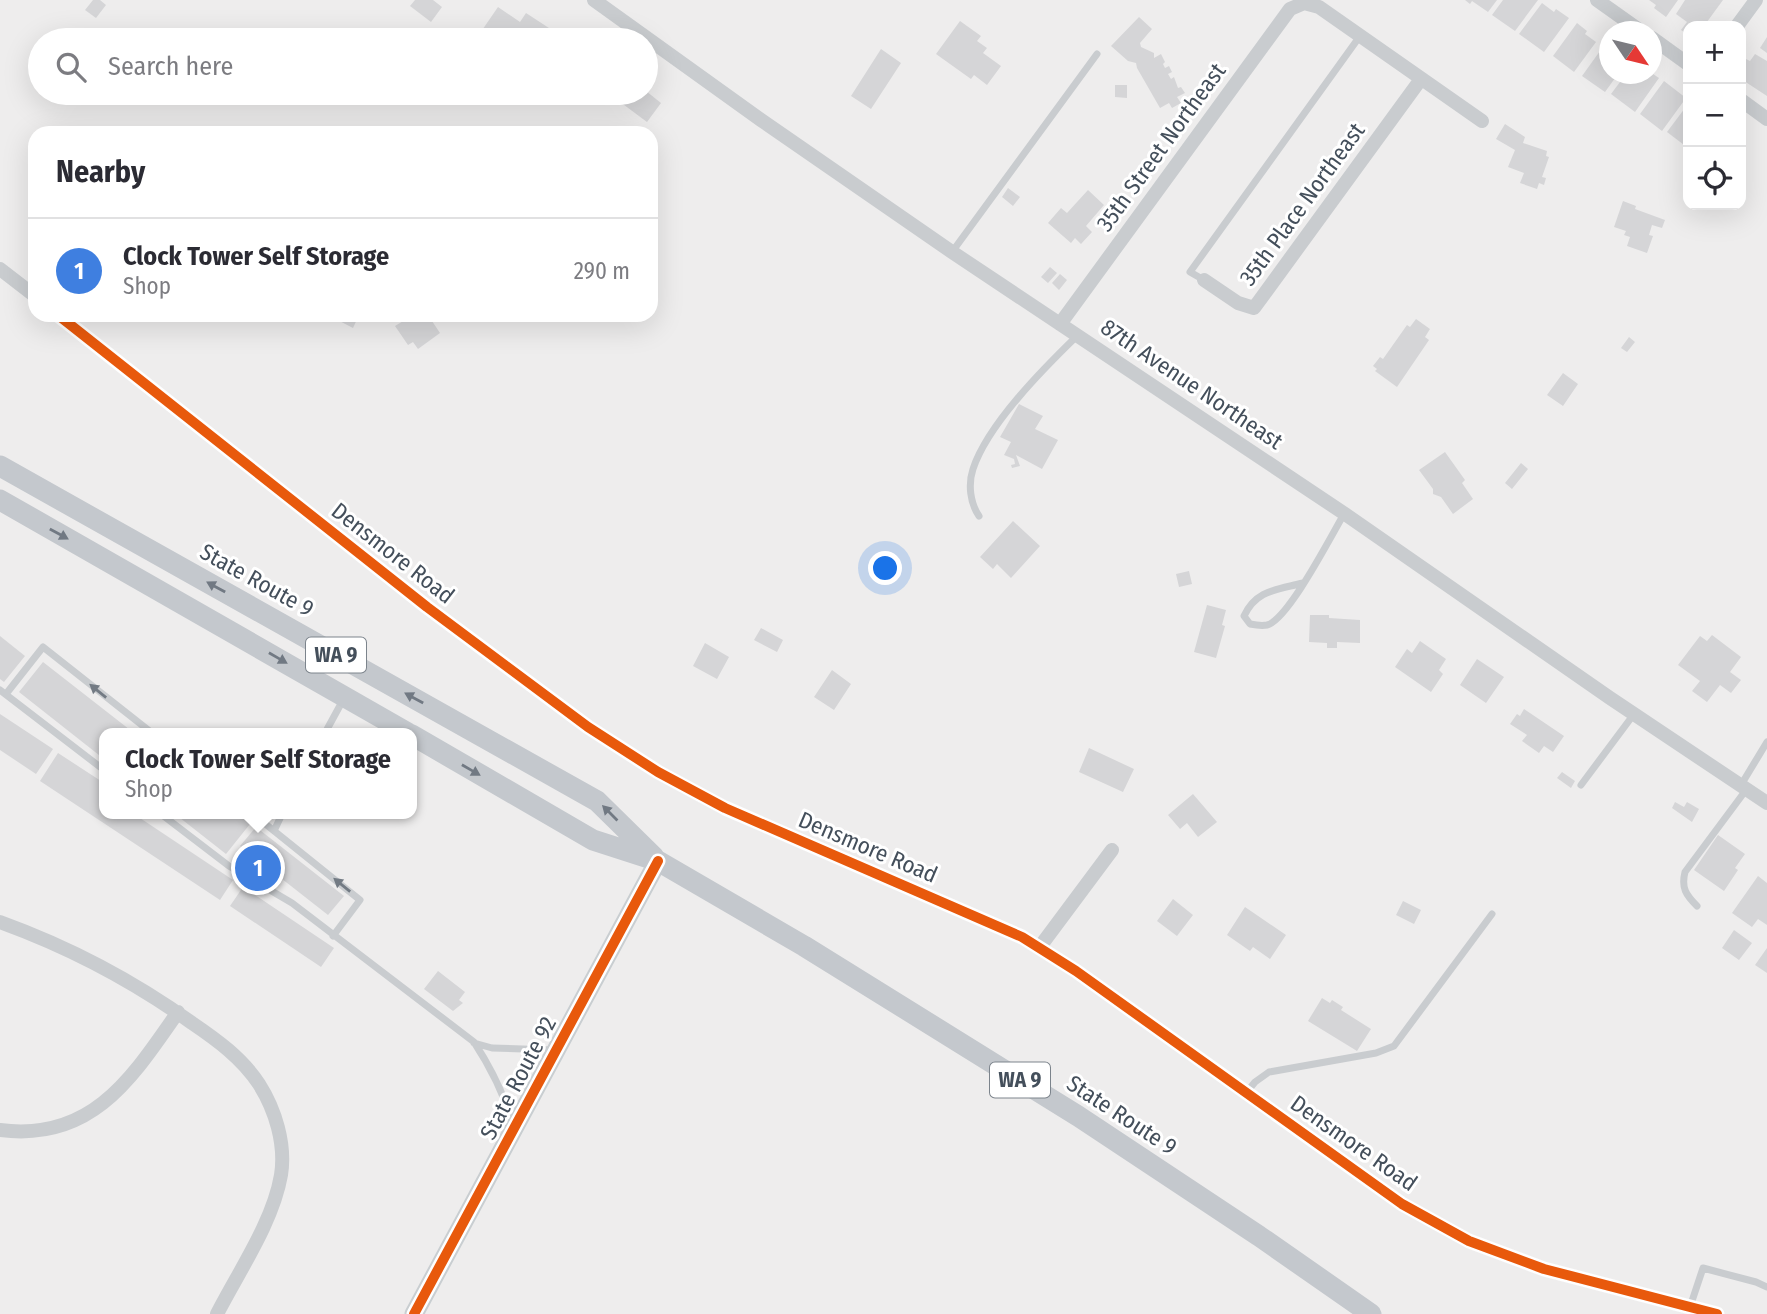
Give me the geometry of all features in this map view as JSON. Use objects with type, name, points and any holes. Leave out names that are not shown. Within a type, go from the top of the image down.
[{"type":"main road","name":"State Route 9","points":[[0,466],[597,801],[659,861]]},
{"type":"main road","name":"State Route 9","points":[[0,500],[400,728]]},
{"type":"main road","name":"State Route 9","points":[[417,738],[593,840],[659,861],[804,946],[1079,1116],[1371,1314]]},
{"type":"main road","name":"State Route 92","points":[[414,1314],[659,861]]},
{"type":"street","name":"87th Avenue Northeast","points":[[594,0],[633,28]]},
{"type":"street","points":[[1597,0],[1627,21]]},
{"type":"street","points":[[1741,21],[1756,0]]},
{"type":"street","name":"35th Street Northeast","points":[[1060,324],[1290,9],[1304,3],[1319,7],[1360,36]]},
{"type":"street","points":[[1360,36],[1482,121]]},
{"type":"street","name":"87th Avenue Northeast","points":[[658,46],[952,251],[1345,514],[1767,803]]},
{"type":"street","points":[[1662,46],[1683,60]]},
{"type":"street","name":"35th Place Northeast","points":[[1204,280],[1238,303],[1254,308],[1421,79]]},
{"type":"street","points":[[1746,104],[1767,119]]},
{"type":"street","points":[[0,269],[28,291]]},
{"type":"street","name":"Densmore Road","points":[[67,322],[426,607],[588,727],[658,772],[725,808],[1022,937],[1076,971],[1402,1204],[1469,1241],[1544,1269],[1717,1314]]},
{"type":"street","points":[[1039,948],[1112,850]]},
{"type":"street","points":[[0,922],[36,935],[118,974],[178,1013],[236,1057],[258,1082],[272,1109],[281,1142],[281,1172],[274,1205],[217,1314]]},
{"type":"street","points":[[0,1130],[31,1132],[58,1126],[87,1114],[113,1097],[136,1072],[178,1013]]},
{"type":"lane","points":[[1204,280],[1190,272],[1360,36]]},
{"type":"lane","points":[[952,251],[1097,54]]},
{"type":"lane","points":[[979,516],[971,494],[973,467],[1000,422],[1034,379],[1078,336]]},
{"type":"lane","points":[[1303,583],[1258,596],[1244,616],[1250,624],[1266,626],[1277,619],[1291,603],[1345,514]]},
{"type":"lane","points":[[99,766],[3,692],[43,647],[146,728]]},
{"type":"lane","points":[[328,728],[345,696]]},
{"type":"lane","points":[[1581,785],[1634,714]]},
{"type":"lane","points":[[1697,906],[1684,891],[1682,883],[1685,872],[1744,787],[1767,742]]},
{"type":"lane","points":[[168,819],[229,866],[292,903],[474,1042],[492,1048],[521,1051],[557,1050]]},
{"type":"lane","points":[[259,819],[360,900],[333,936]]},
{"type":"lane","points":[[274,831],[280,819]]},
{"type":"lane","points":[[1246,1093],[1269,1072],[1376,1053],[1394,1046],[1492,914]]},
{"type":"lane","points":[[474,1042],[502,1090],[514,1129]]},
{"type":"lane","points":[[1690,1307],[1703,1268],[1767,1287]]},
{"type":"building","points":[[93,0],[100,0],[106,5],[96,18],[85,10]]},
{"type":"building","points":[[415,0],[433,0],[442,7],[431,22],[410,6]]},
{"type":"building","points":[[1465,0],[1497,0],[1488,12],[1472,1],[1470,4]]},
{"type":"building","points":[[1503,0],[1538,0],[1515,31],[1492,15]]},
{"type":"building","points":[[1649,0],[1678,0],[1666,17],[1654,8],[1656,5]]},
{"type":"building","points":[[1685,0],[1723,0],[1708,21],[1686,21],[1676,14]]},
{"type":"building","points":[[1542,3],[1569,18],[1544,52],[1519,34]]},
{"type":"building","points":[[498,7],[520,22],[526,13],[549,28],[484,28]]},
{"type":"building","points":[[1139,17],[1152,29],[1140,43],[1141,47],[1154,53],[1154,58],[1161,54],[1165,68],[1169,66],[1172,72],[1168,74],[1171,79],[1174,77],[1178,88],[1181,87],[1185,93],[1177,97],[1181,103],[1172,108],[1169,103],[1160,108],[1136,63],[1128,61],[1111,46]]},
{"type":"building","points":[[960,21],[981,36],[977,41],[987,48],[983,53],[1001,66],[987,85],[974,75],[971,79],[936,54]]},
{"type":"building","points":[[1577,23],[1587,31],[1585,34],[1596,42],[1574,72],[1553,56]]},
{"type":"building","points":[[1767,37],[1767,53],[1760,48]]},
{"type":"building","points":[[881,49],[901,63],[871,109],[851,96]]},
{"type":"building","points":[[1599,52],[1599,84],[1611,84],[1605,92],[1582,76]]},
{"type":"building","points":[[1755,54],[1767,61],[1767,96],[1746,82],[1746,59],[1750,61]]},
{"type":"building","points":[[1664,81],[1683,96],[1683,102],[1662,131],[1640,114]]},
{"type":"building","points":[[1618,84],[1655,84],[1635,112],[1611,94]]},
{"type":"building","points":[[1115,85],[1127,85],[1127,98],[1115,97]]},
{"type":"building","points":[[658,101],[661,103],[647,122],[624,105],[658,105]]},
{"type":"building","points":[[1683,111],[1683,144],[1667,132]]},
{"type":"building","points":[[1505,124],[1525,137],[1523,143],[1547,151],[1546,156],[1549,157],[1542,177],[1546,178],[1544,185],[1539,183],[1537,189],[1520,183],[1524,173],[1508,167],[1515,150],[1496,139]]},
{"type":"building","points":[[1008,188],[1020,197],[1013,206],[1002,197]]},
{"type":"building","points":[[1088,190],[1104,205],[1086,226],[1092,232],[1081,244],[1075,238],[1071,243],[1048,223],[1061,208],[1067,213]]},
{"type":"building","points":[[1623,201],[1636,206],[1635,209],[1665,220],[1662,228],[1652,225],[1649,235],[1653,236],[1647,253],[1627,246],[1630,237],[1624,235],[1626,231],[1614,227]]},
{"type":"building","points":[[1050,267],[1057,273],[1048,283],[1041,277]]},
{"type":"building","points":[[1060,274],[1067,280],[1059,290],[1052,283]]},
{"type":"building","points":[[1416,319],[1430,329],[1425,337],[1429,340],[1397,387],[1375,371],[1377,369],[1373,366],[1380,357],[1383,359],[1407,325],[1410,327]]},
{"type":"building","points":[[341,322],[356,322],[353,328]]},
{"type":"building","points":[[402,322],[433,322],[440,333],[418,349],[413,342],[408,345],[395,326]]},
{"type":"building","points":[[1629,337],[1635,342],[1627,352],[1621,348]]},
{"type":"building","points":[[1563,373],[1578,384],[1563,406],[1547,395]]},
{"type":"building","points":[[1019,404],[1043,416],[1035,429],[1058,440],[1042,469],[1016,455],[1020,466],[1012,468],[1014,459],[1004,455],[1011,442],[1000,437]]},
{"type":"building","points":[[1445,452],[1465,480],[1462,483],[1473,499],[1453,514],[1441,497],[1433,494],[1433,489],[1419,470]]},
{"type":"building","points":[[1521,463],[1528,469],[1512,489],[1505,483]]},
{"type":"building","points":[[1013,521],[1040,546],[1011,578],[997,564],[993,569],[980,557]]},
{"type":"building","points":[[1189,571],[1192,584],[1179,587],[1176,574]]},
{"type":"building","points":[[1207,605],[1226,610],[1222,625],[1225,626],[1216,658],[1194,652]]},
{"type":"building","points":[[1310,615],[1360,620],[1360,643],[1337,642],[1337,648],[1327,648],[1327,643],[1309,642]]},
{"type":"building","points":[[761,628],[783,640],[777,652],[754,640]]},
{"type":"building","points":[[1712,635],[1741,657],[1730,672],[1741,680],[1731,693],[1720,685],[1707,702],[1692,691],[1700,681],[1678,665],[1700,636],[1707,641]]},
{"type":"building","points":[[0,636],[25,656],[4,682],[0,679]]},
{"type":"building","points":[[1420,641],[1446,659],[1439,670],[1443,674],[1431,692],[1395,667],[1407,649],[1412,653]]},
{"type":"building","points":[[705,643],[729,657],[717,679],[693,666]]},
{"type":"building","points":[[1477,659],[1504,677],[1486,703],[1460,685]]},
{"type":"building","points":[[43,662],[128,728],[99,728],[99,755],[19,692]]},
{"type":"building","points":[[832,670],[851,684],[834,710],[814,697]]},
{"type":"building","points":[[1524,709],[1564,736],[1553,752],[1544,746],[1539,753],[1522,741],[1527,735],[1510,724]]},
{"type":"building","points":[[0,714],[53,749],[36,774],[0,750]]},
{"type":"building","points":[[1089,748],[1134,769],[1123,792],[1079,772]]},
{"type":"building","points":[[58,753],[99,780],[99,819],[142,819],[233,880],[220,900],[40,781]]},
{"type":"building","points":[[1562,772],[1575,781],[1571,788],[1557,778]]},
{"type":"building","points":[[1193,794],[1217,822],[1198,837],[1187,823],[1180,829],[1168,815]]},
{"type":"building","points":[[1675,802],[1684,807],[1687,802],[1699,809],[1692,822],[1672,808]]},
{"type":"building","points":[[181,819],[244,819],[250,824],[226,854]]},
{"type":"building","points":[[256,827],[344,896],[328,915],[240,846]]},
{"type":"building","points":[[1718,835],[1745,854],[1724,891],[1694,870]]},
{"type":"building","points":[[1758,876],[1767,883],[1767,925],[1758,919],[1752,927],[1732,913]]},
{"type":"building","points":[[243,887],[334,948],[321,967],[230,906]]},
{"type":"building","points":[[1173,899],[1193,915],[1177,936],[1157,921]]},
{"type":"building","points":[[1403,901],[1421,910],[1414,924],[1396,915]]},
{"type":"building","points":[[1245,907],[1286,935],[1270,959],[1253,947],[1250,951],[1227,935]]},
{"type":"building","points":[[1734,930],[1752,943],[1739,960],[1722,948]]},
{"type":"building","points":[[1767,948],[1767,973],[1755,965]]},
{"type":"building","points":[[438,971],[465,992],[459,1000],[463,1003],[453,1011],[424,989]]},
{"type":"building","points":[[1322,998],[1330,1003],[1332,1000],[1343,1007],[1341,1010],[1371,1029],[1357,1051],[1308,1021]]},
{"type":"cycle path","points":[[67,322],[427,607],[588,727],[658,772],[725,808],[1022,937],[1076,971],[1402,1204],[1469,1241],[1544,1269],[1717,1314]]},
{"type":"cycle path","points":[[414,1314],[658,861]]},
{"type":"place","name":"Clock Tower Self Storage","points":[[258,868]]}]
